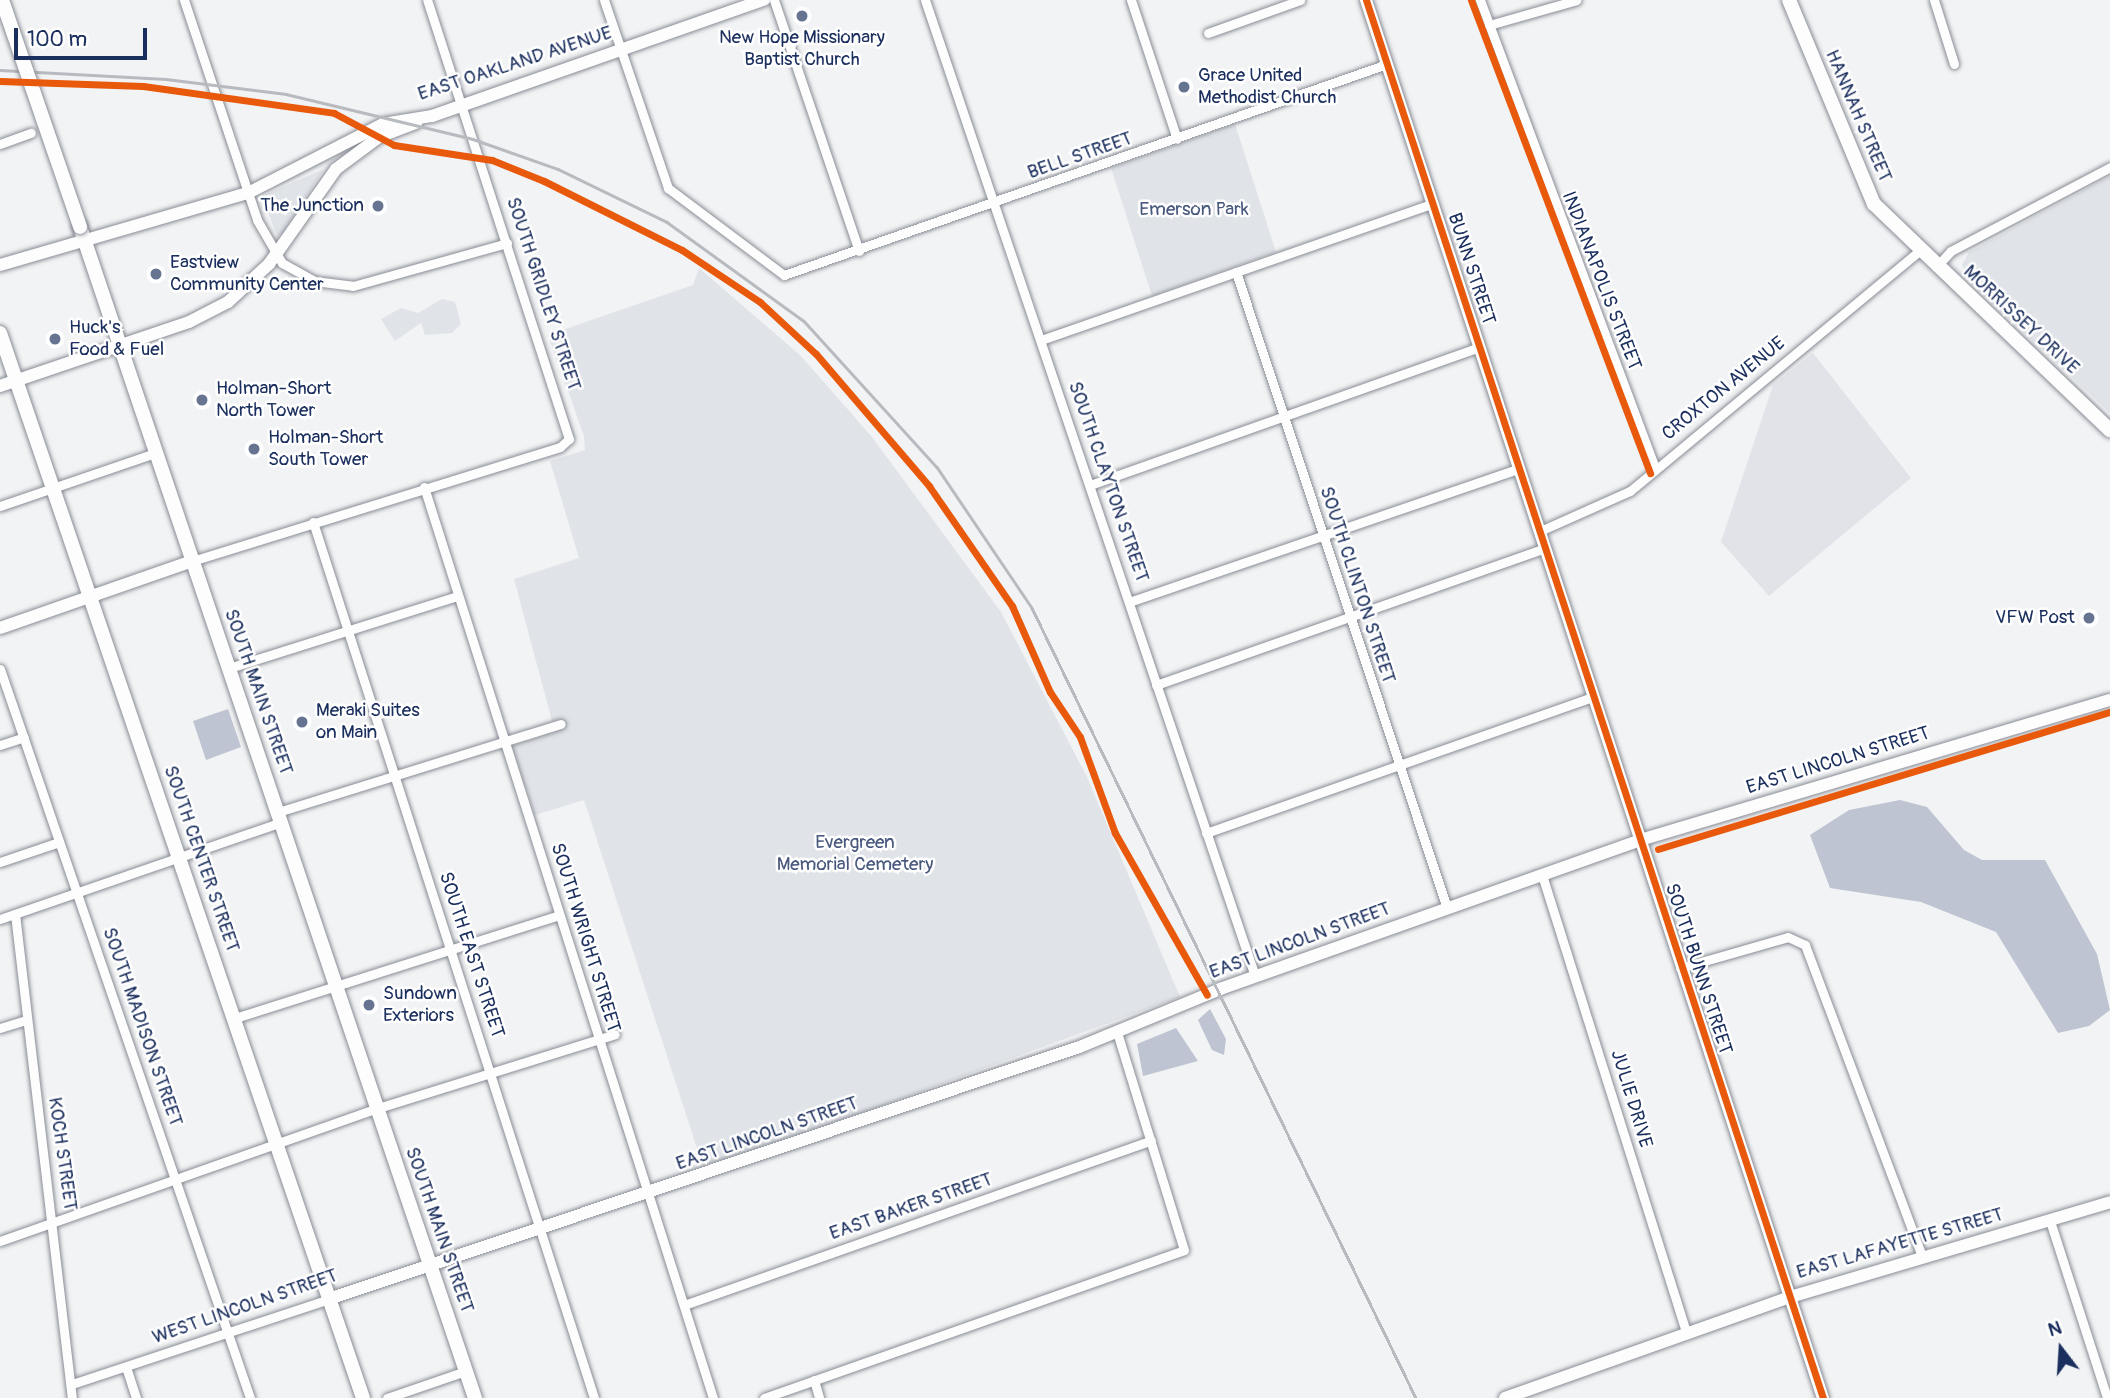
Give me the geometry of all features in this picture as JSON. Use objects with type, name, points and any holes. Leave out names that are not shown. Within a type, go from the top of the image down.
[{"type":"main road","name":"SOUTH MAIN STREET","points":[[2,0],[475,1398]]},
{"type":"main road","name":"EAST OAKLAND AVENUE","points":[[0,265],[82,232],[152,225],[248,193],[375,127],[432,116],[764,0]]},
{"type":"main road","name":"BUNN STREET","points":[[1366,0],[1545,548]]},
{"type":"main road","name":"HANNAH STREET","points":[[1789,0],[1867,192],[1918,252],[1936,267]]},
{"type":"main road","points":[[0,386],[216,310],[274,257],[316,192],[347,159],[379,137],[432,116]]},
{"type":"main road","name":"MORRISSEY DRIVE","points":[[1936,267],[2110,430]]},
{"type":"main road","name":"SOUTH CENTER STREET","points":[[0,332],[181,857],[363,1398]]},
{"type":"main road","name":"SOUTH BUNN STREET","points":[[1545,548],[1680,968],[1823,1398]]},
{"type":"main road","points":[[0,628],[192,561]]},
{"type":"main road","name":"EAST LINCOLN STREET","points":[[430,1264],[648,1195],[1117,1032],[1255,976],[1640,840],[2110,700]]},
{"type":"main road","name":"EAST LAFAYETTE STREET","points":[[1505,1398],[1523,1395],[1790,1297],[2110,1202]]},
{"type":"main road","name":"WEST LINCOLN STREET","points":[[329,1299],[430,1264]]},
{"type":"street","points":[[184,0],[248,193],[274,257],[314,281],[353,286],[507,243]]},
{"type":"street","name":"SOUTH GRIDLEY STREET","points":[[424,487],[560,447],[569,439],[427,0]]},
{"type":"street","points":[[604,0],[620,51]]},
{"type":"street","points":[[774,0],[859,251]]},
{"type":"street","name":"SOUTH CLAYTON STREET","points":[[925,0],[1255,976]]},
{"type":"street","points":[[1131,0],[1177,139]]},
{"type":"street","points":[[1208,33],[1300,0]]},
{"type":"street","name":"INDIANAPOLIS STREET","points":[[1480,0],[1656,467]]},
{"type":"street","points":[[1489,25],[1577,0]]},
{"type":"street","points":[[1934,0],[1954,64]]},
{"type":"street","name":"BELL STREET","points":[[620,51],[668,188],[783,275],[996,204],[1387,64]]},
{"type":"street","points":[[0,144],[31,133]]},
{"type":"street","points":[[1936,267],[1951,251],[2110,167]]},
{"type":"street","points":[[1041,340],[1432,204]]},
{"type":"street","name":"CROXTON AVENUE","points":[[1540,531],[1619,499],[1918,252]]},
{"type":"street","name":"SOUTH CLINTON STREET","points":[[1236,272],[1447,908]]},
{"type":"street","points":[[1090,485],[1480,347]]},
{"type":"street","points":[[0,506],[155,453]]},
{"type":"street","points":[[1129,602],[1518,469]]},
{"type":"street","points":[[192,561],[424,487]]},
{"type":"street","name":"SOUTH WRIGHT STREET","points":[[424,487],[713,1398]]},
{"type":"street","name":"SOUTH EAST STREET","points":[[313,522],[594,1398]]},
{"type":"street","points":[[1156,685],[1545,548]]},
{"type":"street","points":[[229,668],[457,596]]},
{"type":"street","name":"SOUTH MADISON STREET","points":[[0,669],[250,1398]]},
{"type":"street","points":[[1206,833],[1592,697]]},
{"type":"street","points":[[0,919],[181,857],[395,775],[561,724]]},
{"type":"street","points":[[0,746],[24,737]]},
{"type":"street","points":[[0,862],[59,842]]},
{"type":"street","name":"JULIE DRIVE","points":[[1542,875],[1686,1333]]},
{"type":"street","name":"KOCH STREET","points":[[15,914],[54,1223],[72,1398]]},
{"type":"street","points":[[235,1018],[559,915]]},
{"type":"street","points":[[1680,968],[1798,938],[1922,1257]]},
{"type":"street","points":[[0,1028],[27,1020]]},
{"type":"street","points":[[764,1398],[1184,1250],[1117,1032]]},
{"type":"street","points":[[0,1241],[378,1108],[615,1034]]},
{"type":"street","name":"EAST BAKER STREET","points":[[684,1305],[1151,1141]]},
{"type":"street","points":[[2050,1220],[2107,1398]]},
{"type":"street","name":"WEST LINCOLN STREET","points":[[72,1384],[329,1299]]},
{"type":"street","points":[[126,1367],[136,1398]]},
{"type":"street","points":[[387,1398],[466,1371]]},
{"type":"street","points":[[814,1380],[819,1398]]},
{"type":"shaded area","points":[[1813,353],[1911,478],[1769,596],[1721,542],[1773,385]]},
{"type":"shaded area","points":[[228,709],[241,747],[206,760],[193,721]]},
{"type":"shaded area","points":[[1900,800],[1927,807],[1964,850],[1982,860],[2045,860],[2097,954],[2110,1010],[2089,1026],[2058,1033],[1996,932],[1921,902],[1830,888],[1810,835],[1849,810]]},
{"type":"shaded area","points":[[1210,1009],[1226,1039],[1224,1055],[1212,1050],[1198,1020]]},
{"type":"shaded area","points":[[1176,1028],[1198,1061],[1143,1076],[1137,1044]]},
{"type":"green space","name":"Emerson Park","points":[[1235,124],[1276,252],[1152,296],[1111,168]]},
{"type":"green space","points":[[324,169],[282,234],[277,236],[262,196]]},
{"type":"green space","points":[[2110,176],[2110,413],[1970,282],[1962,265],[1969,252]]},
{"type":"green space","name":"Evergreen Memorial Cemetery","points":[[699,268],[801,356],[872,437],[1001,612],[1087,777],[1180,997],[704,1170],[584,800],[535,815],[512,746],[555,732],[514,579],[579,558],[550,461],[585,450],[584,436],[548,335],[693,285]]},
{"type":"green space","points":[[442,299],[455,302],[461,324],[452,333],[425,335],[421,323],[395,341],[381,319],[401,308],[418,313]]},
{"type":"railway","points":[[0,70],[166,79],[286,94],[473,139],[558,169],[667,222],[804,321],[937,467],[1032,608],[1416,1398]]},
{"type":"cycle path","points":[[1366,0],[1823,1398]]},
{"type":"cycle path","points":[[1471,0],[1650,473]]},
{"type":"cycle path","points":[[0,81],[143,86],[334,113],[394,145],[492,160],[544,181],[682,250],[760,302],[816,354],[929,486],[1012,606],[1050,692],[1080,737],[1115,833],[1207,995]]},
{"type":"cycle path","points":[[1658,849],[2110,712]]},
{"type":"place","name":"New Hope Missionary Baptist Church","points":[[802,16]]},
{"type":"place","name":"Grace United Methodist Church","points":[[1184,87]]},
{"type":"place","name":"The Junction","points":[[378,206]]},
{"type":"place","name":"Eastview Community Center","points":[[156,274]]},
{"type":"place","name":"Huck's Food & Fuel","points":[[55,339]]},
{"type":"place","name":"Holman-Short North Tower","points":[[202,400]]},
{"type":"place","name":"Holman-Short South Tower","points":[[254,449]]},
{"type":"place","name":"VFW Post","points":[[2089,618]]},
{"type":"place","name":"Meraki Suites on Main","points":[[302,722]]},
{"type":"place","name":"Sundown Exteriors","points":[[369,1005]]}]
